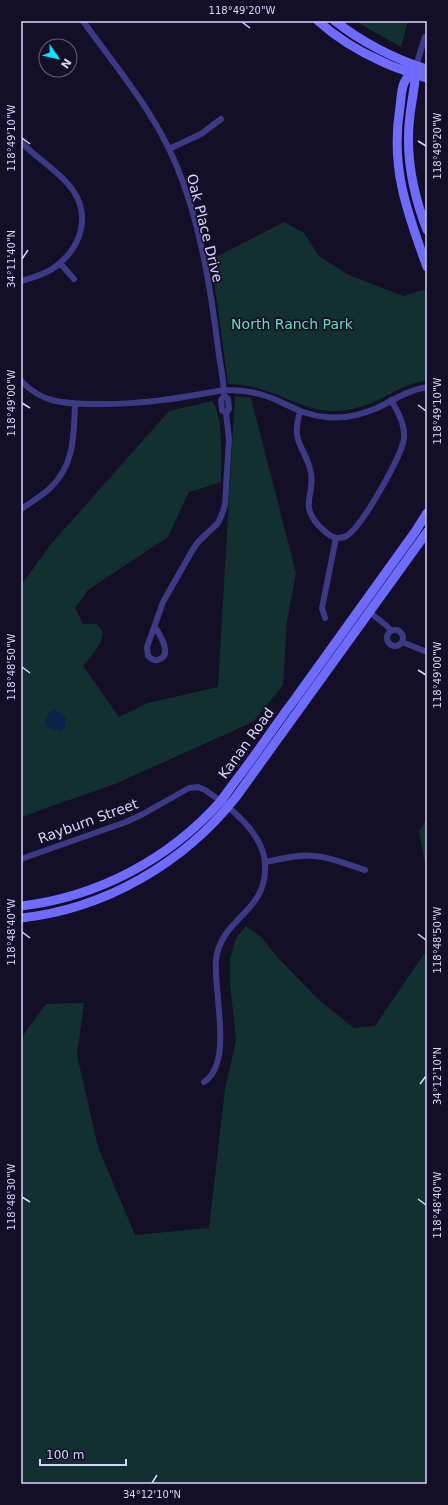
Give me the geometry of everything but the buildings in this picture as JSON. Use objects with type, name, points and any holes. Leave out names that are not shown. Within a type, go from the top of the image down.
[{"type":"main road","points":[[318,21],[336,35],[384,63],[414,71],[427,69]]},
{"type":"main road","points":[[335,21],[342,27],[427,78]]},
{"type":"main road","points":[[414,71],[410,116],[411,175],[420,212],[427,230]]},
{"type":"main road","points":[[414,71],[404,84],[396,145],[399,175],[408,214],[427,267]]},
{"type":"main road","name":"Kanan Road","points":[[21,906],[85,892],[138,869],[180,841],[224,804],[427,513]]},
{"type":"main road","name":"Kanan Road","points":[[21,918],[59,911],[90,902],[133,883],[162,866],[182,852],[199,837],[370,612],[427,532]]},
{"type":"street","name":"Oak Place Drive","points":[[83,21],[146,110],[169,149],[183,183],[200,245],[214,315],[224,393],[228,399],[229,409],[226,413],[229,439],[225,505],[218,523],[198,542],[163,602],[147,647],[148,656],[152,660],[162,659],[166,650],[155,627]]},
{"type":"street","points":[[414,71],[425,37]]},
{"type":"street","points":[[169,149],[201,134],[220,119]]},
{"type":"street","points":[[21,142],[68,184],[79,201],[82,218],[80,234],[73,248],[60,263],[44,274],[21,281]]},
{"type":"street","points":[[60,263],[74,279]]},
{"type":"street","points":[[21,381],[37,394],[50,400],[75,404],[121,405],[238,390],[264,396],[300,412],[327,417],[345,416],[366,412],[411,391],[427,387]]},
{"type":"street","points":[[300,412],[296,424],[296,433],[311,473],[312,482],[308,498],[309,509],[312,516],[328,535],[336,538],[342,538],[348,536],[364,516],[386,480],[401,448],[404,438],[403,426],[391,400]]},
{"type":"street","points":[[21,509],[49,489],[58,480],[64,470],[72,451],[75,404]]},
{"type":"street","points":[[324,618],[322,608],[336,538]]},
{"type":"street","points":[[362,606],[387,626],[391,632]]},
{"type":"street","points":[[396,631],[401,633],[403,638],[402,642],[397,646],[390,644],[387,638],[391,632],[396,631]]},
{"type":"street","points":[[402,642],[427,652]]},
{"type":"street","name":"Rayburn Street","points":[[21,859],[126,822],[189,788],[205,790],[243,820],[257,839],[265,862],[264,883],[262,891],[253,906],[228,930],[218,952],[216,969],[220,1050],[217,1066],[210,1079],[204,1082]]},
{"type":"street","points":[[265,862],[300,856],[313,856],[329,858],[365,870]]},
{"type":"green space","points":[[355,21],[408,21],[401,47]]},
{"type":"green space","name":"North Ranch Park","points":[[284,222],[304,233],[319,256],[349,275],[403,296],[427,289],[427,381],[413,383],[361,407],[334,411],[325,411],[309,407],[254,387],[228,384],[210,260]]},
{"type":"green space","points":[[235,396],[251,398],[296,573],[287,621],[283,685],[253,722],[115,784],[21,817],[21,585],[52,543],[169,411],[212,401],[216,408],[220,428],[221,482],[189,492],[168,537],[88,590],[75,608],[83,624],[96,624],[102,631],[102,639],[93,654],[83,666],[119,717],[148,703],[218,687]]},
{"type":"green space","points":[[427,819],[427,875],[419,831]]},
{"type":"green space","points":[[246,926],[261,937],[280,960],[318,999],[354,1028],[375,1026],[424,954],[427,953],[427,1484],[21,1484],[21,1038],[46,1004],[84,1003],[77,1055],[98,1147],[135,1235],[209,1228],[225,1089],[236,1040],[230,983],[230,959],[236,938]]},
{"type":"water","points":[[53,709],[66,718],[65,728],[60,732],[46,726],[46,719]]}]
